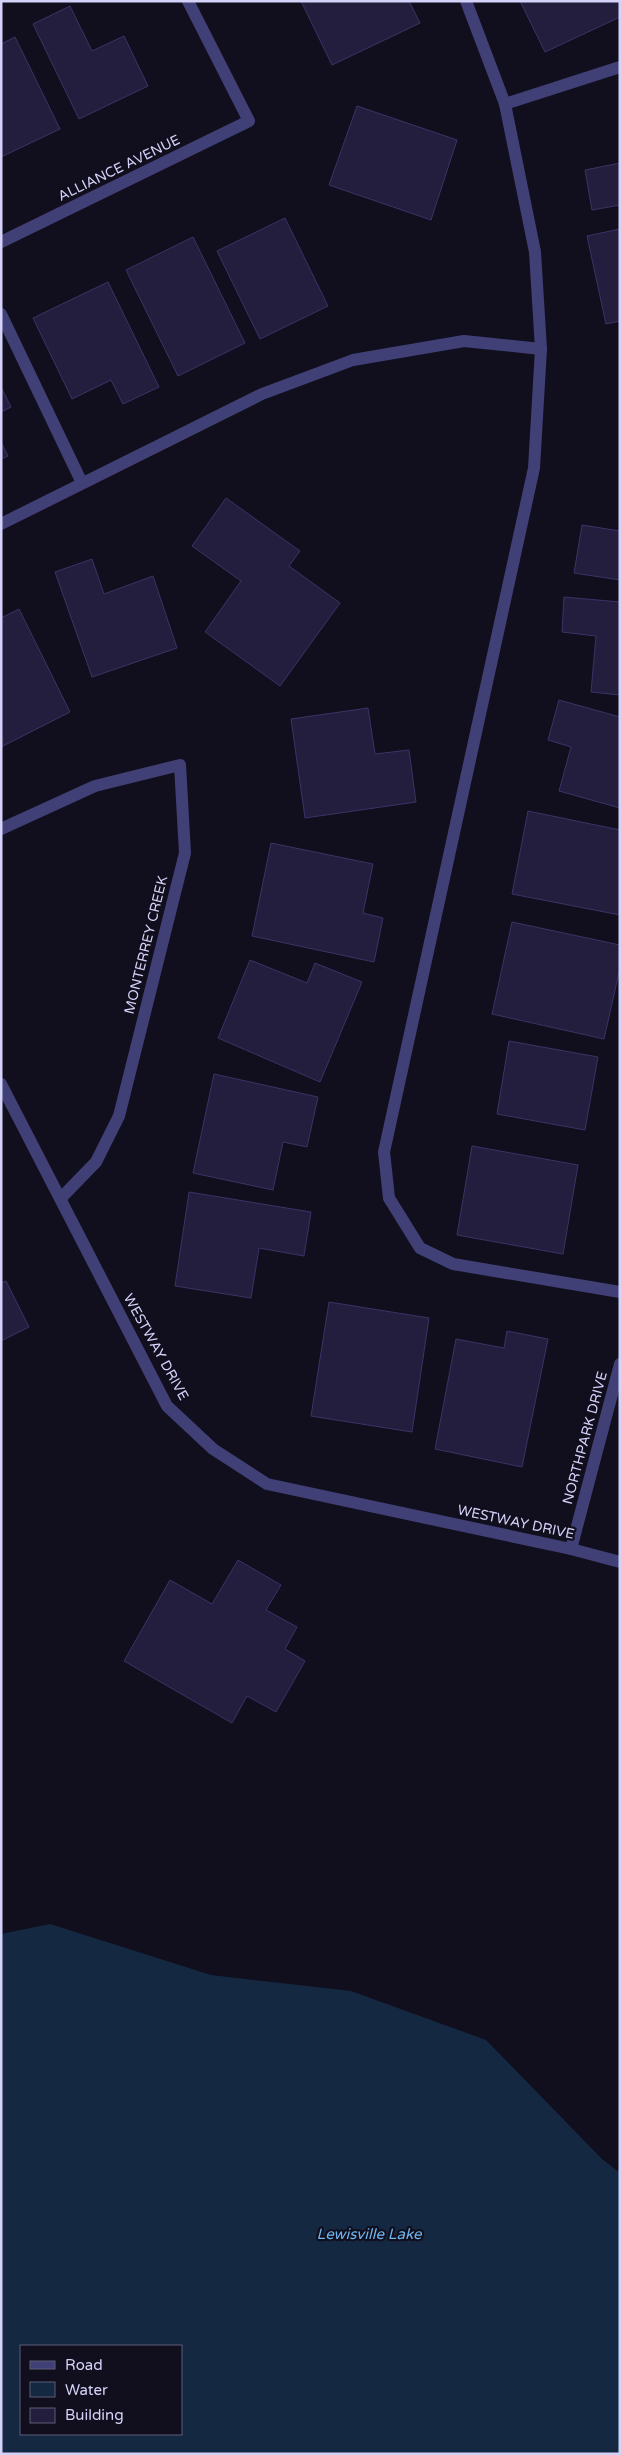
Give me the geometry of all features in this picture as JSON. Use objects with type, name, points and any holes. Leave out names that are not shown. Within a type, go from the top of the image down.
[{"type":"street","name":"ALLIANCE AVENUE","points":[[1,242],[249,121],[188,1]]},
{"type":"street","points":[[466,1],[505,104],[535,252],[541,349],[534,468],[384,1152],[389,1198],[420,1248],[453,1264],[620,1292]]},
{"type":"street","points":[[505,104],[620,67]]},
{"type":"street","points":[[1,314],[82,483]]},
{"type":"street","points":[[1,524],[262,394],[353,360],[464,342],[541,349]]},
{"type":"street","name":"MONTERREY CREEK","points":[[1,829],[95,786],[180,765],[184,852],[119,1116],[96,1162],[61,1198]]},
{"type":"street","name":"WESTWAY DRIVE","points":[[1,1084],[167,1406],[213,1449],[267,1484],[571,1549],[620,1562]]},
{"type":"street","name":"NORTHPARK DRIVE","points":[[571,1549],[620,1364]]},
{"type":"water","name":"Lewisville Lake","points":[[50,1924],[211,1975],[351,1991],[486,2040],[602,2159],[620,2173],[620,2454],[1,2454],[1,1934]]},
{"type":"building","points":[[301,1],[409,1],[420,23],[332,65]]},
{"type":"building","points":[[520,1],[620,1],[620,17],[545,52]]},
{"type":"building","points":[[70,6],[92,51],[124,36],[148,86],[79,119],[33,24]]},
{"type":"building","points":[[15,37],[60,129],[1,157],[1,44]]},
{"type":"building","points":[[357,106],[457,140],[431,220],[329,185]]},
{"type":"building","points":[[620,163],[620,205],[592,210],[585,170]]},
{"type":"building","points":[[285,218],[328,306],[260,339],[217,251]]},
{"type":"building","points":[[620,229],[620,321],[606,324],[587,236]]},
{"type":"building","points":[[193,237],[245,343],[178,376],[126,270]]},
{"type":"building","points":[[108,282],[159,387],[123,404],[111,380],[72,399],[33,318]]},
{"type":"building","points":[[1,387],[11,407],[1,412]]},
{"type":"building","points":[[1,442],[8,456],[1,459]]},
{"type":"building","points":[[226,498],[300,551],[289,566],[340,603],[280,686],[205,632],[241,581],[192,546]]},
{"type":"building","points":[[582,525],[620,531],[620,580],[574,573]]},
{"type":"building","points":[[92,559],[104,594],[153,576],[177,648],[92,677],[55,572]]},
{"type":"building","points":[[564,597],[620,602],[620,695],[591,692],[596,636],[562,632]]},
{"type":"building","points":[[19,609],[70,712],[1,747],[1,618]]},
{"type":"building","points":[[559,700],[620,717],[620,808],[559,791],[571,747],[548,740]]},
{"type":"building","points":[[368,708],[375,754],[409,750],[416,802],[305,818],[291,719]]},
{"type":"building","points":[[528,811],[620,830],[620,915],[512,894]]},
{"type":"building","points":[[271,843],[373,864],[363,913],[383,918],[374,962],[252,936]]},
{"type":"building","points":[[512,922],[620,945],[620,968],[604,1039],[492,1014]]},
{"type":"building","points":[[250,960],[307,983],[315,963],[362,982],[320,1082],[218,1038]]},
{"type":"building","points":[[509,1041],[598,1057],[585,1130],[497,1114]]},
{"type":"building","points":[[214,1074],[318,1097],[307,1147],[283,1142],[273,1190],[193,1173]]},
{"type":"building","points":[[472,1146],[578,1165],[563,1254],[457,1235]]},
{"type":"building","points":[[189,1192],[311,1212],[304,1256],[259,1248],[251,1298],[175,1286]]},
{"type":"building","points":[[6,1281],[29,1327],[1,1341],[1,1283]]},
{"type":"building","points":[[329,1302],[429,1318],[412,1432],[311,1416]]},
{"type":"building","points":[[507,1331],[548,1339],[522,1467],[435,1449],[456,1339],[504,1348]]},
{"type":"building","points":[[238,1560],[281,1585],[266,1610],[297,1627],[285,1649],[305,1661],[276,1712],[247,1696],[232,1723],[124,1661],[170,1580],[212,1604]]}]
